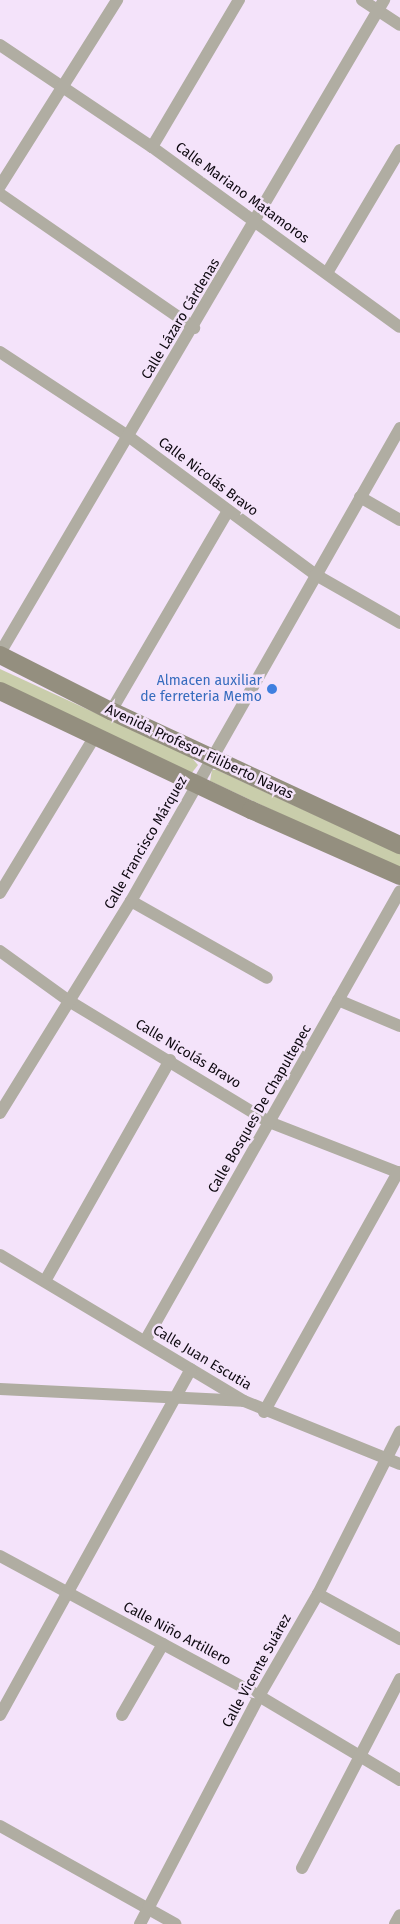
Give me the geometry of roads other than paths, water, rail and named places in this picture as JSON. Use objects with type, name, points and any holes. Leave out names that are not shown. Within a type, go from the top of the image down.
[{"type":"main road","name":"Avenida Profesor Filiberto Navas","points":[[0,654],[111,712],[400,845]]},
{"type":"main road","name":"Avenida Profesor Filiberto Navas","points":[[0,691],[400,876]]},
{"type":"street","points":[[0,186],[117,0]]},
{"type":"street","points":[[152,147],[239,0]]},
{"type":"street","points":[[362,0],[381,6],[400,25]]},
{"type":"street","name":"Calle Lázaro Cárdenas","points":[[0,654],[194,328],[381,6]]},
{"type":"street","name":"Calle Mariano Matamoros","points":[[0,45],[64,85],[152,147],[400,327]]},
{"type":"street","points":[[327,273],[400,150]]},
{"type":"street","points":[[0,194],[194,328]]},
{"type":"street","name":"Calle Nicolás Bravo","points":[[0,352],[128,436],[316,575],[400,623]]},
{"type":"street","name":"Calle Francisco Márquez","points":[[0,1113],[131,901],[400,428]]},
{"type":"street","points":[[360,497],[400,520]]},
{"type":"street","points":[[111,712],[228,511]]},
{"type":"street","points":[[0,893],[95,736]]},
{"type":"street","name":"Calle Bosques De Chapultepec","points":[[145,1341],[400,891]]},
{"type":"street","points":[[131,901],[267,978]]},
{"type":"street","name":"Calle Nicolás Bravo","points":[[0,951],[69,1001],[170,1060],[269,1122],[399,1172]]},
{"type":"street","points":[[338,1000],[400,1026]]},
{"type":"street","points":[[45,1281],[170,1060]]},
{"type":"street","points":[[264,1412],[399,1172]]},
{"type":"street","name":"Calle Juan Escutia","points":[[0,1255],[145,1341],[190,1370],[264,1412],[400,1464]]},
{"type":"street","points":[[0,1715],[5,1696],[68,1592],[190,1370]]},
{"type":"street","points":[[0,1389],[244,1401]]},
{"type":"street","name":"Calle Vicente Suárez","points":[[140,1924],[259,1696],[318,1594],[400,1432]]},
{"type":"street","name":"Calle Niño Artillero","points":[[0,1556],[259,1696],[400,1780]]},
{"type":"street","points":[[318,1594],[400,1639]]},
{"type":"street","points":[[122,1715],[163,1644]]},
{"type":"street","points":[[302,1868],[400,1678]]},
{"type":"street","points":[[0,1826],[175,1924]]},
{"type":"street","points":[[395,1924],[400,1914]]},
{"type":"place","name":"Almacen auxiliar de ferreteria Memo","points":[[272,689]]}]
